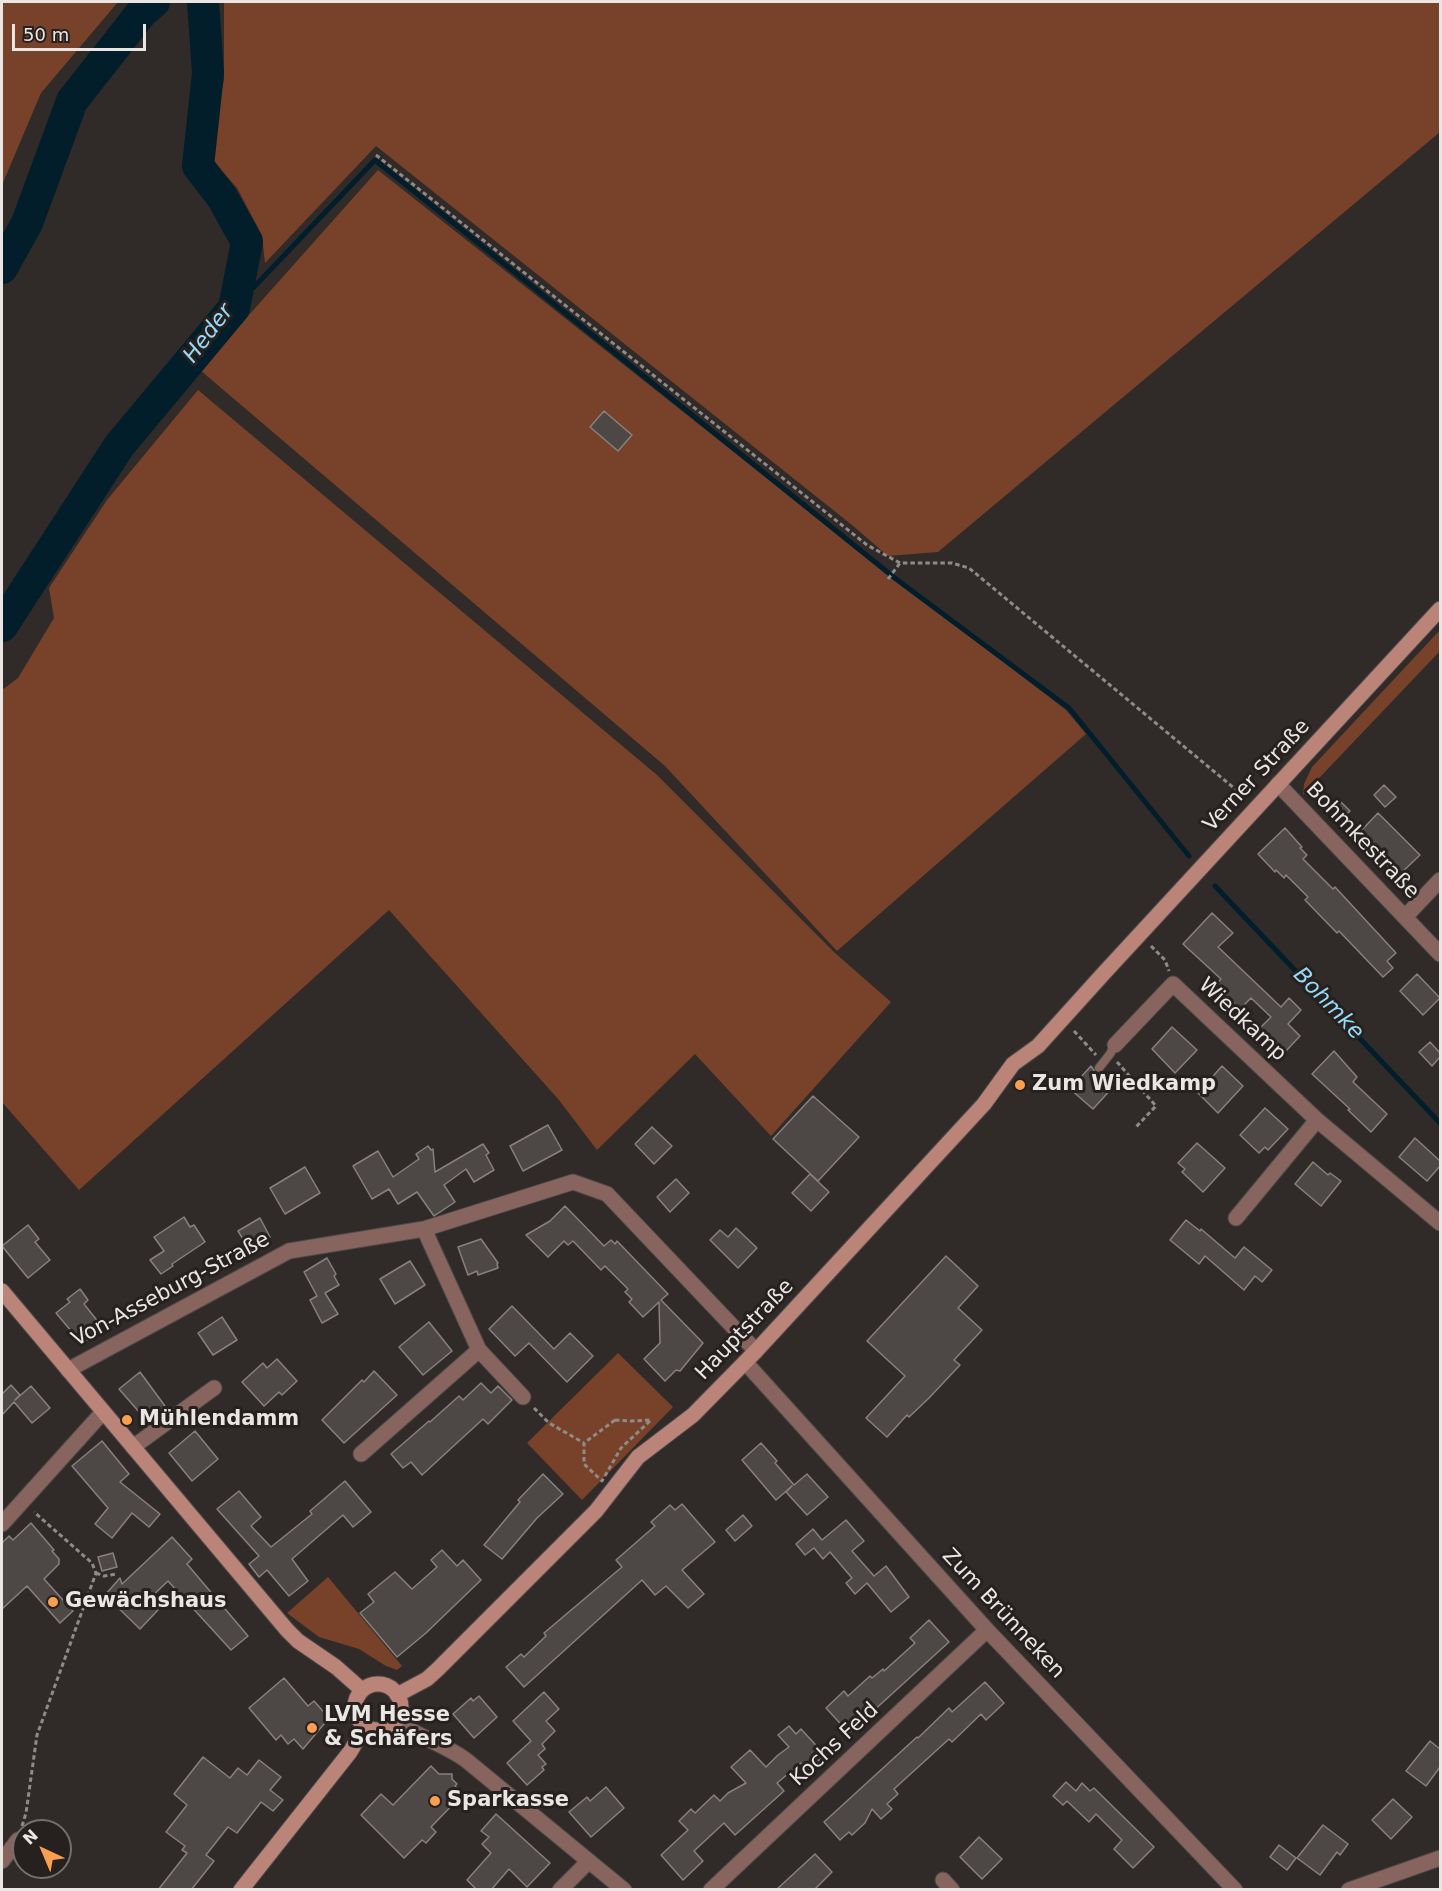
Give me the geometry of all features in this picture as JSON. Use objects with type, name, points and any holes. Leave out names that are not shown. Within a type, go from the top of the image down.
[{"type":"main road","name":"Verner Straße","points":[[1104,973],[1440,609]]},
{"type":"main road","name":"Hauptstraße","points":[[397,1695],[427,1679],[438,1669],[596,1511],[638,1457],[693,1415],[750,1357],[984,1104],[1013,1064],[1038,1046],[1104,973]]},
{"type":"main road","points":[[2,1291],[287,1630],[362,1690]]},
{"type":"main road","points":[[381,1684],[397,1695],[400,1708],[396,1721],[382,1730],[365,1727],[356,1716],[355,1702],[362,1690],[368,1686],[381,1684]]},
{"type":"main road","points":[[241,1890],[350,1752],[365,1727]]},
{"type":"street","name":"Bohmkestraße","points":[[1278,784],[1440,954]]},
{"type":"street","points":[[1405,917],[1440,880]]},
{"type":"street","name":"Wiedkamp","points":[[1112,1050],[1173,984],[1317,1120],[1440,1223]]},
{"type":"street","points":[[1236,1218],[1317,1120]]},
{"type":"street","name":"Von-Asseburg-Straße","points":[[68,1370],[290,1251],[424,1229],[573,1182],[607,1194],[750,1357]]},
{"type":"street","points":[[424,1229],[479,1350],[523,1397]]},
{"type":"street","points":[[361,1454],[479,1350]]},
{"type":"street","name":"Zum Brünneken","points":[[750,1357],[987,1630],[1235,1890]]},
{"type":"street","points":[[133,1447],[214,1388]]},
{"type":"street","points":[[2,1524],[21,1500],[103,1412]]},
{"type":"street","name":"Kochs Feld","points":[[711,1890],[987,1630]]},
{"type":"street","points":[[396,1721],[466,1760],[624,1890]]},
{"type":"street","points":[[2,1861],[12,1848]]},
{"type":"street","points":[[1348,1890],[1440,1858]]},
{"type":"street","points":[[560,1890],[589,1861]]},
{"type":"lane","points":[[1102,1065],[1112,1050]]},
{"type":"path","points":[[376,155],[867,545],[900,562],[952,563],[969,568],[1257,807]]},
{"type":"path","points":[[888,579],[900,562]]},
{"type":"path","points":[[1151,946],[1165,960],[1173,984]]},
{"type":"path","points":[[1074,1031],[1102,1065]]},
{"type":"path","points":[[1112,1050],[1156,1106],[1135,1128]]},
{"type":"path","points":[[523,1397],[549,1423],[584,1443]]},
{"type":"path","points":[[584,1443],[615,1420],[651,1420]]},
{"type":"path","points":[[584,1443],[584,1464],[602,1480]]},
{"type":"path","points":[[21,1500],[92,1563],[96,1573],[38,1735],[24,1819]]},
{"type":"path","points":[[96,1573],[104,1576],[117,1574]]},
{"type":"shaded area","points":[[2,2],[118,2],[41,93],[2,185]]},
{"type":"shaded area","points":[[224,2],[1440,2],[1440,132],[938,552],[888,556],[376,146],[265,263],[262,235],[237,188],[209,156],[224,79]]},
{"type":"shaded area","points":[[378,170],[865,556],[1066,710],[1086,734],[837,951],[665,766],[200,370]]},
{"type":"shaded area","points":[[198,390],[657,775],[835,953],[891,1002],[771,1136],[695,1054],[597,1150],[559,1100],[389,910],[79,1190],[2,1102],[2,690],[18,678],[54,618],[49,588],[107,500]]},
{"type":"shaded area","points":[[1440,630],[1440,651],[1303,795],[1304,784],[1312,767]]},
{"type":"shaded area","points":[[618,1353],[673,1407],[582,1500],[527,1443]]},
{"type":"shaded area","points":[[328,1577],[402,1666],[397,1670],[386,1666],[359,1649],[319,1637],[287,1613]]},
{"type":"building","points":[[604,411],[632,435],[618,451],[590,427]]},
{"type":"building","points":[[1384,785],[1396,797],[1385,807],[1374,795]]},
{"type":"building","points":[[1338,799],[1350,811],[1337,823],[1325,810]]},
{"type":"building","points":[[1378,813],[1420,855],[1398,876],[1358,834]]},
{"type":"building","points":[[1285,828],[1307,855],[1303,859],[1333,889],[1335,887],[1396,953],[1387,961],[1393,968],[1383,977],[1339,931],[1337,933],[1305,900],[1308,897],[1286,875],[1284,878],[1276,870],[1275,872],[1258,854]]},
{"type":"building","points":[[1212,913],[1233,933],[1218,947],[1281,1007],[1289,998],[1301,1010],[1288,1024],[1300,1036],[1285,1052],[1260,1028],[1271,1017],[1251,998],[1240,1009],[1215,985],[1221,979],[1183,944]]},
{"type":"building","points":[[1417,974],[1440,998],[1423,1015],[1400,991]]},
{"type":"building","points":[[1172,1027],[1197,1050],[1175,1073],[1152,1049]]},
{"type":"building","points":[[1430,1042],[1440,1053],[1440,1057],[1432,1066],[1419,1052]]},
{"type":"building","points":[[1334,1051],[1357,1077],[1353,1082],[1387,1114],[1371,1132],[1312,1074]]},
{"type":"building","points":[[1091,1066],[1113,1087],[1093,1109],[1070,1089]]},
{"type":"building","points":[[1222,1066],[1243,1086],[1218,1113],[1198,1093]]},
{"type":"building","points":[[813,1096],[859,1137],[818,1181],[773,1139]]},
{"type":"building","points":[[1265,1108],[1288,1129],[1268,1150],[1265,1147],[1259,1153],[1240,1135]]},
{"type":"building","points":[[548,1125],[562,1150],[523,1171],[510,1146]]},
{"type":"building","points":[[652,1127],[672,1146],[654,1164],[635,1144]]},
{"type":"building","points":[[1415,1138],[1440,1161],[1440,1166],[1427,1181],[1399,1157]]},
{"type":"building","points":[[1197,1143],[1225,1168],[1203,1192],[1182,1172],[1185,1169],[1178,1163]]},
{"type":"building","points":[[483,1144],[489,1153],[486,1155],[494,1170],[474,1182],[466,1169],[444,1185],[455,1202],[434,1216],[417,1192],[398,1204],[389,1189],[372,1199],[353,1166],[378,1151],[393,1177],[419,1159],[416,1154],[428,1146],[431,1150],[433,1149],[435,1172]]},
{"type":"building","points":[[1313,1162],[1328,1175],[1330,1173],[1341,1181],[1321,1206],[1295,1184]]},
{"type":"building","points":[[305,1167],[320,1193],[285,1214],[270,1188]]},
{"type":"building","points":[[810,1174],[829,1192],[811,1211],[792,1193]]},
{"type":"building","points":[[676,1179],[689,1193],[670,1212],[657,1197]]},
{"type":"building","points":[[565,1206],[604,1246],[611,1240],[615,1244],[617,1241],[668,1294],[661,1300],[703,1343],[680,1371],[676,1370],[665,1381],[644,1359],[660,1343],[659,1302],[643,1317],[629,1302],[632,1299],[625,1292],[628,1289],[605,1266],[601,1270],[573,1241],[568,1245],[564,1241],[548,1257],[526,1235],[550,1221]]},
{"type":"building","points":[[184,1217],[190,1227],[194,1225],[205,1242],[161,1274],[150,1260],[164,1251],[154,1237]]},
{"type":"building","points":[[260,1218],[270,1237],[249,1249],[238,1231]]},
{"type":"building","points":[[1186,1220],[1200,1231],[1201,1229],[1235,1258],[1244,1247],[1272,1270],[1262,1282],[1255,1276],[1244,1290],[1205,1256],[1199,1264],[1170,1240]]},
{"type":"building","points":[[28,1225],[39,1239],[35,1242],[50,1260],[28,1278],[2,1246]]},
{"type":"building","points":[[736,1228],[757,1248],[738,1268],[710,1240],[720,1230],[728,1237]]},
{"type":"building","points":[[481,1239],[498,1263],[498,1268],[478,1275],[477,1271],[468,1275],[458,1247]]},
{"type":"building","points":[[946,1256],[978,1286],[958,1308],[982,1330],[954,1360],[960,1365],[887,1437],[866,1418],[905,1376],[867,1341]]},
{"type":"building","points":[[327,1258],[339,1285],[325,1293],[338,1314],[322,1323],[310,1300],[317,1296],[304,1272]]},
{"type":"building","points":[[410,1261],[425,1285],[395,1304],[380,1279]]},
{"type":"building","points":[[80,1289],[88,1300],[84,1304],[103,1328],[82,1344],[56,1313],[70,1302],[67,1299]]},
{"type":"building","points":[[512,1306],[554,1349],[570,1333],[593,1356],[567,1382],[529,1343],[515,1356],[489,1329]]},
{"type":"building","points":[[222,1317],[237,1340],[213,1355],[198,1333]]},
{"type":"building","points":[[429,1322],[452,1351],[423,1375],[399,1347]]},
{"type":"building","points":[[277,1359],[297,1381],[282,1395],[279,1392],[264,1406],[242,1382],[263,1363],[267,1368]]},
{"type":"building","points":[[374,1371],[397,1395],[344,1443],[322,1420]]},
{"type":"building","points":[[140,1372],[165,1406],[147,1421],[119,1389]]},
{"type":"building","points":[[481,1383],[491,1393],[498,1386],[512,1400],[488,1424],[483,1419],[422,1475],[411,1462],[403,1468],[391,1454],[459,1396],[463,1400]]},
{"type":"building","points":[[11,1385],[20,1395],[15,1400],[31,1386],[50,1408],[32,1423],[14,1402],[2,1415],[2,1394]]},
{"type":"building","points":[[195,1431],[218,1459],[192,1481],[169,1453]]},
{"type":"building","points":[[102,1441],[129,1474],[120,1482],[160,1514],[149,1527],[132,1513],[112,1538],[95,1524],[108,1508],[72,1466]]},
{"type":"building","points":[[761,1443],[794,1485],[807,1474],[828,1497],[807,1515],[786,1492],[792,1486],[776,1500],[742,1460]]},
{"type":"building","points":[[543,1474],[563,1494],[537,1518],[502,1559],[484,1545],[520,1502],[518,1500]]},
{"type":"building","points":[[345,1481],[371,1512],[353,1527],[343,1515],[292,1559],[308,1581],[289,1596],[267,1570],[259,1577],[249,1564],[259,1556],[217,1509],[239,1491],[261,1517],[251,1526],[271,1547],[312,1514],[310,1511]]},
{"type":"building","points":[[682,1504],[715,1542],[682,1570],[704,1594],[688,1608],[666,1586],[655,1595],[642,1580],[524,1687],[506,1667],[521,1654],[524,1657],[546,1636],[544,1633],[622,1567],[616,1560],[655,1526],[651,1522],[670,1505],[675,1510]]},
{"type":"building","points":[[743,1515],[752,1526],[735,1541],[726,1530]]},
{"type":"building","points":[[846,1520],[864,1541],[852,1551],[874,1576],[886,1566],[909,1597],[891,1612],[867,1583],[855,1594],[846,1583],[852,1578],[830,1552],[823,1559],[814,1548],[805,1555],[796,1544],[813,1529],[822,1540]]},
{"type":"building","points":[[31,1523],[59,1559],[59,1564],[44,1579],[73,1611],[60,1623],[27,1586],[2,1609],[2,1543],[9,1536],[13,1540]]},
{"type":"building","points":[[172,1537],[192,1559],[187,1564],[248,1636],[231,1650],[168,1581],[148,1600],[158,1610],[140,1629],[105,1595],[120,1578],[122,1584]]},
{"type":"building","points":[[442,1550],[457,1566],[463,1560],[481,1580],[426,1633],[397,1657],[360,1613],[374,1602],[368,1594],[395,1572],[412,1589],[437,1567],[431,1560]]},
{"type":"building","points":[[113,1553],[117,1567],[102,1571],[98,1557]]},
{"type":"building","points":[[929,1620],[949,1642],[849,1733],[826,1708],[844,1691],[848,1696],[870,1676],[872,1678],[883,1669],[884,1671],[915,1643],[910,1638]]},
{"type":"building","points":[[284,1678],[308,1706],[314,1701],[329,1718],[303,1749],[294,1739],[288,1744],[281,1735],[276,1740],[249,1708]]},
{"type":"building","points":[[985,1682],[1004,1703],[986,1720],[981,1714],[952,1742],[949,1739],[894,1789],[898,1794],[887,1804],[892,1809],[881,1819],[872,1809],[865,1823],[852,1835],[849,1832],[840,1840],[824,1822],[949,1708],[952,1712]]},
{"type":"building","points":[[544,1692],[559,1709],[546,1721],[555,1731],[542,1744],[545,1749],[538,1755],[546,1764],[542,1767],[544,1770],[527,1785],[507,1763],[531,1741],[513,1721]]},
{"type":"building","points":[[479,1696],[497,1717],[474,1738],[453,1714],[471,1698],[473,1701]]},
{"type":"building","points":[[789,1726],[796,1734],[801,1729],[825,1755],[808,1770],[801,1763],[777,1783],[784,1791],[735,1835],[724,1823],[694,1851],[703,1861],[683,1880],[661,1855],[688,1830],[679,1821],[691,1809],[695,1813],[714,1795],[720,1801],[728,1793],[746,1783],[731,1767],[750,1750],[766,1767],[789,1747],[778,1735]]},
{"type":"building","points":[[1430,1741],[1440,1749],[1440,1767],[1426,1786],[1406,1771]]},
{"type":"building","points":[[203,1757],[230,1778],[238,1768],[247,1775],[259,1760],[281,1777],[270,1790],[283,1800],[273,1811],[261,1802],[237,1833],[228,1827],[206,1855],[214,1861],[191,1890],[158,1890],[187,1853],[182,1850],[185,1846],[166,1832],[187,1805],[174,1794]]},
{"type":"building","points":[[431,1766],[439,1774],[452,1774],[452,1779],[457,1784],[455,1786],[463,1794],[431,1827],[436,1832],[426,1843],[422,1840],[404,1858],[361,1815],[381,1794],[393,1805]]},
{"type":"building","points":[[1066,1782],[1076,1791],[1082,1783],[1090,1791],[1094,1788],[1154,1847],[1133,1868],[1114,1849],[1122,1840],[1096,1814],[1089,1822],[1067,1801],[1063,1805],[1053,1796]]},
{"type":"building","points":[[606,1787],[624,1808],[591,1837],[569,1812],[587,1797],[590,1801]]},
{"type":"building","points":[[1393,1799],[1412,1817],[1391,1839],[1372,1820]]},
{"type":"building","points":[[496,1814],[550,1863],[527,1887],[509,1869],[491,1890],[477,1890],[467,1880],[491,1853],[482,1844],[489,1837],[481,1831]]},
{"type":"building","points":[[1323,1825],[1348,1844],[1340,1855],[1337,1852],[1320,1875],[1297,1858]]},
{"type":"building","points":[[979,1837],[1002,1859],[982,1879],[960,1857]]},
{"type":"building","points":[[1279,1845],[1296,1858],[1287,1870],[1270,1857]]},
{"type":"building","points":[[815,1854],[832,1872],[814,1890],[776,1890]]},
{"type":"waterway","name":"Heder","points":[[2,268],[27,223],[72,101],[142,12],[154,2]]},
{"type":"waterway","name":"Heder","points":[[2,626],[119,446],[234,308],[247,242],[222,197],[198,166],[208,73],[203,2]]},
{"type":"waterway","points":[[234,308],[375,160],[896,579],[1069,708],[1189,856]]},
{"type":"waterway","name":"Bohmke","points":[[1215,886],[1440,1123]]},
{"type":"place","name":"Zum Wiedkamp","points":[[1020,1085]]},
{"type":"place","name":"Mühlendamm","points":[[127,1420]]},
{"type":"place","name":"Gewächshaus","points":[[53,1602]]},
{"type":"place","name":"LVM Hesse & Schäfers","points":[[312,1728]]},
{"type":"place","name":"Sparkasse","points":[[435,1801]]}]
